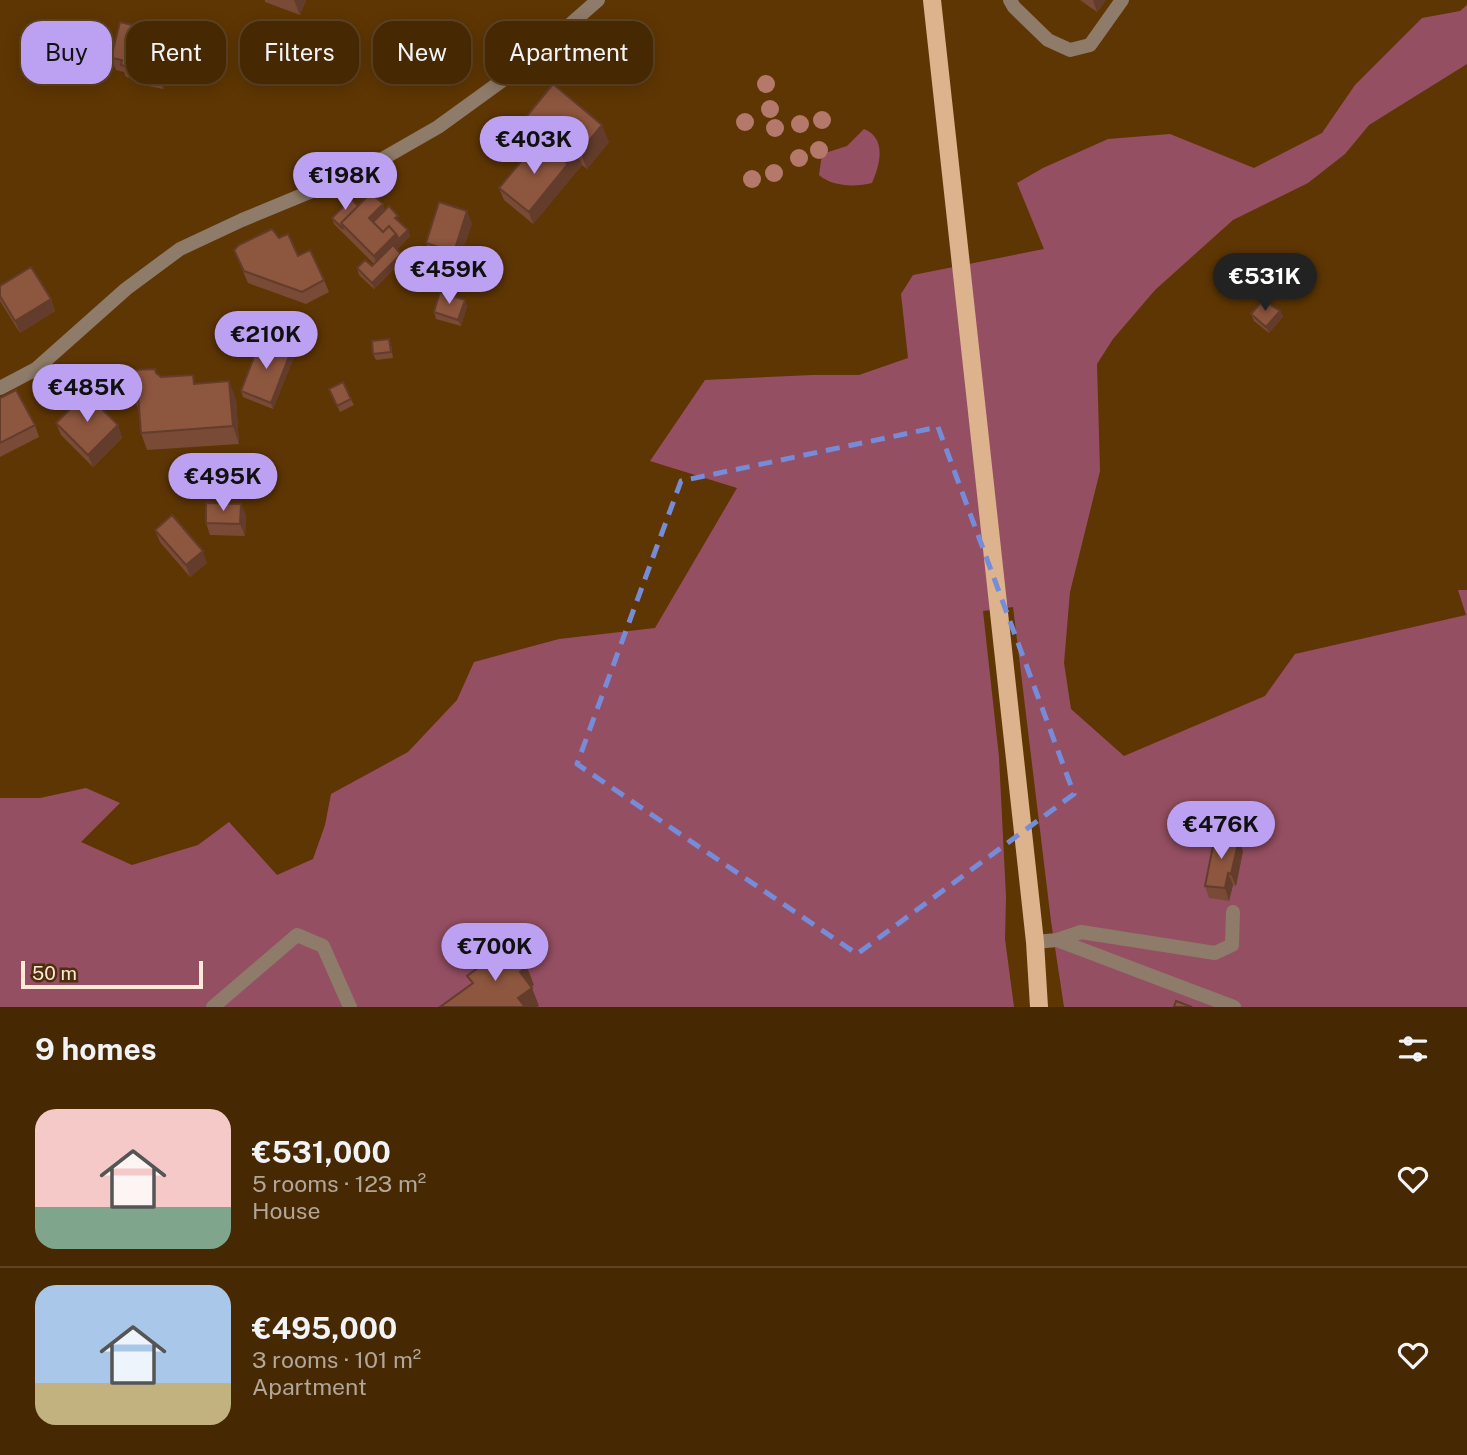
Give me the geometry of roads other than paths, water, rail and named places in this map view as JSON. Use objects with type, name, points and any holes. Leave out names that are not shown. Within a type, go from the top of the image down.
[{"type":"main road","points":[[932,0],[1035,943],[1039,1007]]},
{"type":"street","points":[[0,388],[36,369],[126,289],[180,249],[363,170],[438,127],[525,64],[598,0]]},
{"type":"street","points":[[1010,0],[1048,40],[1070,50],[1090,46],[1122,0]]},
{"type":"street","points":[[1035,943],[1081,932],[1215,953],[1232,945],[1233,912]]},
{"type":"street","points":[[212,1007],[297,935],[323,946],[350,1007]]},
{"type":"street","points":[[1056,940],[1234,1007]]}]
